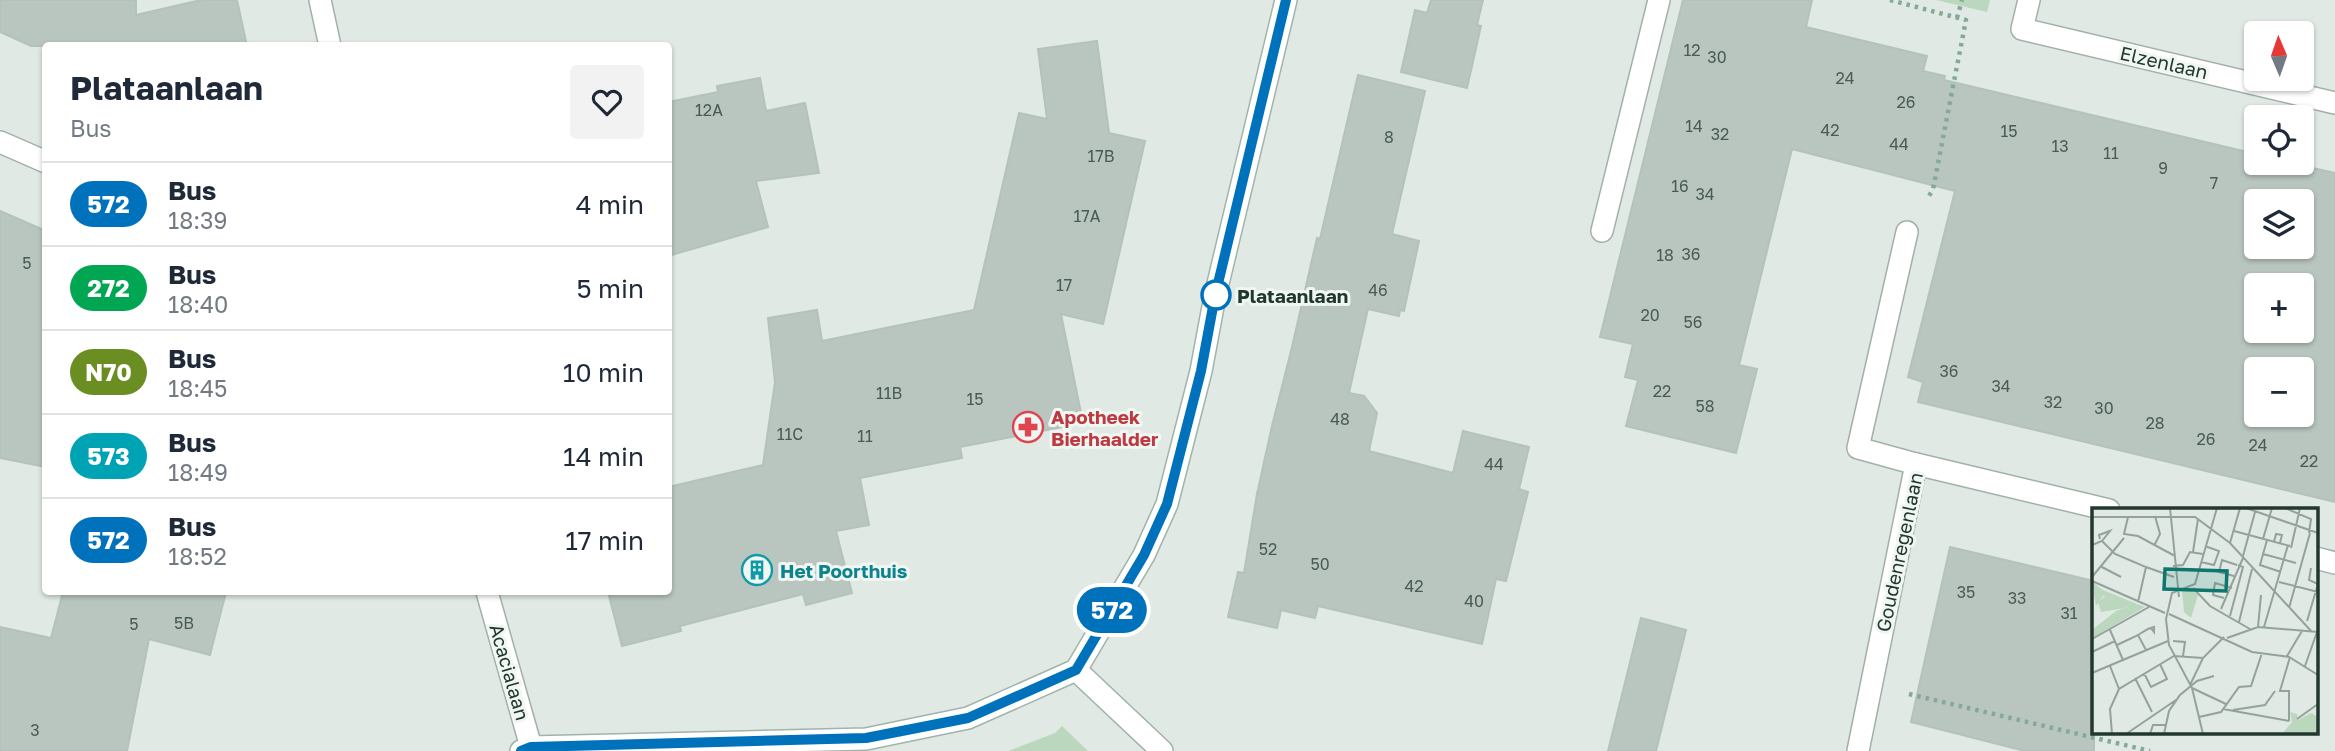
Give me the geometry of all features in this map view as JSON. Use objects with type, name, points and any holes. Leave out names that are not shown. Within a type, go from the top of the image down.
[{"type":"street","points":[[320,0],[329,42]]},
{"type":"street","points":[[529,750],[866,738],[968,718],[1076,670],[1144,555],[1167,504],[1201,371],[1218,282],[1286,0]]},
{"type":"street","points":[[1602,231],[1659,0]]},
{"type":"street","name":"Elzenlaan","points":[[2029,0],[2022,29],[2335,103]]},
{"type":"street","points":[[0,142],[42,160]]},
{"type":"street","points":[[1908,232],[1858,448],[1916,464]]},
{"type":"street","name":"Goudenregenlaan","points":[[1858,751],[1916,464],[2105,508]]},
{"type":"street","points":[[2318,559],[2335,563]]},
{"type":"street","name":"Acacialaan","points":[[488,595],[529,750]]},
{"type":"street","points":[[1076,670],[1162,751]]},
{"type":"path","points":[[1890,0],[1966,20],[1933,190],[1908,232]]},
{"type":"path","points":[[1957,18],[1962,0]]},
{"type":"path","points":[[1871,685],[2150,751]]},
{"type":"green space","points":[[1936,0],[1990,0],[1987,12]]},
{"type":"green space","points":[[1062,726],[1088,751],[1008,751],[1055,733]]},
{"type":"building","points":[[0,0],[136,0],[136,15],[201,0],[237,0],[246,42],[42,42],[42,46],[31,46],[0,32]]},
{"type":"building","points":[[1431,0],[1483,0],[1477,25],[1481,26],[1467,88],[1401,72],[1415,10],[1427,13]]},
{"type":"building","points":[[1683,0],[1812,0],[1806,27],[1927,56],[1923,71],[1945,76],[1944,80],[2244,151],[2244,175],[2314,175],[2314,168],[2335,173],[2335,502],[1918,402],[1923,382],[1908,377],[1955,191],[1792,149],[1739,365],[1757,369],[1736,453],[1626,426],[1638,380],[1625,377],[1633,344],[1600,337]]},
{"type":"building","points":[[1097,41],[1109,133],[1145,141],[1103,324],[1061,314],[1083,423],[960,447],[962,458],[860,478],[869,525],[836,531],[852,593],[806,605],[803,594],[680,626],[681,631],[622,646],[609,595],[672,595],[672,486],[763,465],[775,382],[768,318],[817,310],[822,341],[974,310],[1019,113],[1047,119],[1038,49]]},
{"type":"building","points":[[1358,75],[1425,91],[1392,234],[1419,241],[1404,311],[1400,310],[1399,316],[1368,309],[1349,393],[1364,396],[1377,413],[1369,451],[1453,473],[1463,431],[1529,447],[1519,489],[1528,492],[1506,581],[1496,579],[1482,644],[1318,606],[1315,618],[1281,610],[1277,628],[1228,617],[1238,572],[1244,573],[1272,426],[1317,238],[1320,239]]},
{"type":"building","points":[[760,78],[766,111],[805,103],[819,173],[756,181],[768,227],[672,255],[672,101],[718,92],[717,86]]},
{"type":"building","points":[[0,211],[42,229],[42,466],[0,458]]},
{"type":"building","points":[[1950,547],[2092,581],[2094,751],[2025,751],[1911,722]]},
{"type":"building","points":[[62,595],[225,595],[210,655],[149,639],[127,751],[0,751],[0,627],[51,638]]},
{"type":"building","points":[[1641,618],[1686,630],[1656,751],[1608,751]]},
{"type":"bus line","name":"572","points":[[521,751],[531,747],[866,738],[968,718],[1076,670],[1144,555],[1167,504],[1201,371],[1215,296],[1286,0]]},
{"type":"place","name":"Plataanlaan","points":[[1216,295]]},
{"type":"place","name":"Apotheek Bierhaalder","points":[[1028,427]]},
{"type":"place","name":"Het Poorthuis","points":[[757,570]]}]
